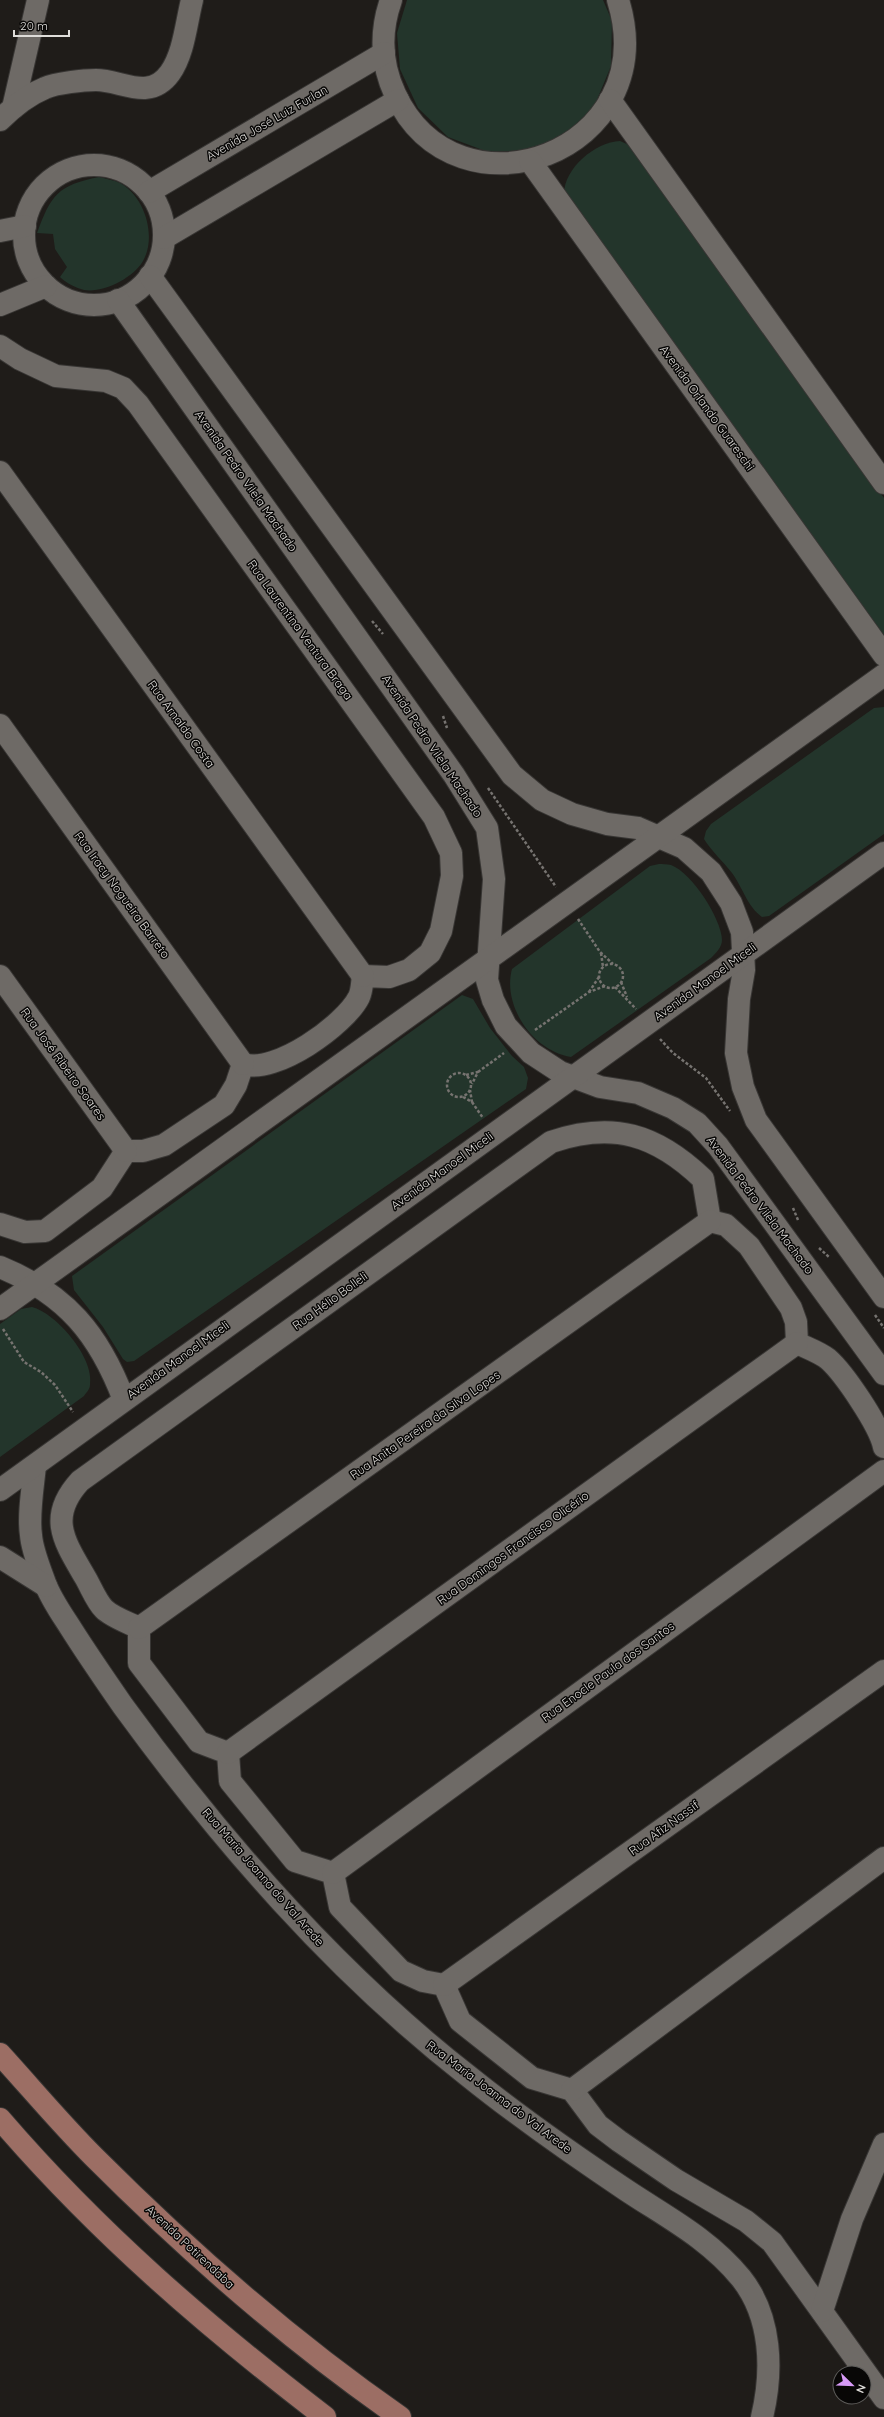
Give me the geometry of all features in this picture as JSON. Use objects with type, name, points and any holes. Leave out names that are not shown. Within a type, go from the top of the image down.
[{"type":"main road","name":"Avenida Potirendaba","points":[[0,2054],[93,2156],[232,2287],[350,2382],[400,2417]]},
{"type":"main road","points":[[0,2119],[41,2167],[145,2270],[240,2352],[325,2417]]},
{"type":"street","points":[[6,114],[38,0]]},
{"type":"street","points":[[6,114],[45,87],[96,80],[112,82],[135,89],[154,86],[169,74],[179,57],[192,0]]},
{"type":"street","points":[[391,0],[384,26],[384,53],[388,77],[398,100],[414,123],[435,142],[447,149],[488,162],[530,161],[554,152],[577,139],[596,121],[610,100],[620,76],[625,50],[624,24],[618,0]]},
{"type":"street","name":"Avenida José Luiz Furlan","points":[[149,192],[384,53]]},
{"type":"street","points":[[164,238],[398,100]]},
{"type":"street","points":[[610,100],[884,483]]},
{"type":"street","name":"Avenida Orlando Guareschi","points":[[530,161],[884,655]]},
{"type":"street","points":[[94,165],[119,169],[140,182],[149,192],[161,213],[164,238],[160,258],[150,276],[136,290],[118,300],[93,305],[80,303],[56,294],[46,286],[31,264],[26,252],[25,226],[28,214],[39,192],[58,175],[82,166],[94,165]]},
{"type":"street","points":[[0,231],[25,226]]},
{"type":"street","points":[[150,276],[512,775],[542,800],[572,814],[607,824],[638,828],[684,848],[711,872],[731,903],[742,932],[744,970],[739,999],[736,1053],[743,1087],[756,1120],[884,1297]]},
{"type":"street","points":[[0,305],[46,286]]},
{"type":"street","name":"Avenida Pedro Vilela Machado","points":[[118,300],[473,803],[487,828],[494,879],[487,980],[493,1000],[506,1026],[531,1054],[560,1072],[600,1086],[638,1093],[674,1108],[697,1124],[723,1152],[884,1374]]},
{"type":"street","name":"Rua Laurentina Ventura Braga","points":[[0,346],[20,359],[56,376],[106,381],[123,388],[138,404],[434,817],[451,853],[452,876],[441,931],[430,953],[409,970],[389,977],[363,976]]},
{"type":"street","name":"Rua Arnaldo Costa","points":[[0,472],[363,976]]},
{"type":"street","points":[[0,1309],[488,962],[884,675]]},
{"type":"street","name":"Rua Iracy Nogueira Barreto","points":[[0,725],[243,1064]]},
{"type":"street","name":"Avenida Manoel Miceli","points":[[0,1490],[884,853]]},
{"type":"street","name":"Rua José Ribeiro Soares","points":[[0,976],[126,1151]]},
{"type":"street","points":[[5,1226],[25,1232],[45,1230],[102,1188],[126,1151],[143,1151],[164,1145],[224,1105],[236,1085],[243,1064],[252,1067],[274,1063],[301,1049],[345,1016],[359,996],[363,976]]},
{"type":"street","name":"Rua Hélio Bolleli","points":[[139,1628],[104,1610],[67,1548],[62,1532],[62,1515],[68,1494],[80,1481],[551,1142],[570,1136],[595,1132],[614,1131],[641,1136],[665,1148],[703,1179],[710,1221]]},
{"type":"street","points":[[710,1221],[726,1225],[749,1246],[791,1308],[796,1322],[797,1343],[828,1359],[878,1428],[884,1447]]},
{"type":"street","name":"Rua Anita Pereira da Silva Lopes","points":[[139,1628],[710,1221]]},
{"type":"street","points":[[0,1267],[36,1284],[68,1308],[92,1334],[111,1366],[124,1400]]},
{"type":"street","name":"Rua Domingos Francisco Olicério","points":[[228,1753],[797,1343]]},
{"type":"street","name":"Rua Maria Joanna do Val Arede","points":[[35,1466],[30,1534],[46,1586],[100,1673],[161,1758],[242,1858],[319,1944],[394,2014],[466,2075],[594,2168],[688,2228],[742,2280],[761,2315],[770,2358],[766,2402],[762,2417]]},
{"type":"street","name":"Rua Enocle Paula dos Santos","points":[[333,1873],[884,1471]]},
{"type":"street","name":"Rua Maria Joanna do Val Arede","points":[[0,1557],[46,1586]]},
{"type":"street","points":[[139,1628],[139,1664],[199,1742],[228,1753],[230,1781],[295,1861],[333,1873],[340,1907],[401,1971],[423,1981],[444,1985],[460,2021],[532,2078],[572,2090],[598,2125],[618,2141],[676,2180],[746,2221],[772,2242],[884,2398]]},
{"type":"street","name":"Rua Afiz Nassif","points":[[444,1985],[884,1671]]},
{"type":"street","points":[[572,2090],[884,1858]]},
{"type":"street","points":[[822,2311],[852,2219],[884,2144]]},
{"type":"path","points":[[615,987],[621,982],[624,975],[622,970],[600,952],[603,967],[599,977],[589,992],[604,986],[615,987],[627,998],[621,982]]},
{"type":"path","points":[[603,967],[613,964]]},
{"type":"path","points":[[599,977],[604,986]]},
{"type":"path","points":[[478,1072],[471,1084],[470,1090],[472,1102],[462,1097],[458,1097],[450,1092],[447,1082],[455,1074],[466,1075],[478,1072]]},
{"type":"path","points":[[466,1075],[471,1084]]},
{"type":"path","points":[[462,1097],[470,1090]]},
{"type":"green space","points":[[407,0],[603,0],[612,21],[611,66],[594,107],[565,135],[529,150],[488,152],[448,137],[418,108],[400,69],[397,33]]},
{"type":"green space","points":[[620,141],[629,145],[884,498],[884,638],[564,195],[565,185],[569,176],[582,159],[601,146]]},
{"type":"green space","points":[[99,177],[113,180],[129,189],[142,207],[146,218],[149,240],[143,261],[132,273],[109,287],[84,290],[71,285],[60,277],[67,267],[55,249],[53,234],[37,233],[47,209],[58,194],[65,188],[74,184]]},
{"type":"green space","points":[[884,707],[884,834],[769,916],[762,917],[753,908],[732,873],[704,839],[706,831],[711,824],[874,708]]},
{"type":"green space","points":[[659,864],[671,865],[679,870],[688,877],[704,897],[717,920],[720,931],[722,943],[717,952],[711,958],[571,1057],[557,1053],[544,1046],[533,1036],[516,1012],[510,983],[512,969],[650,866]]},
{"type":"green space","points":[[462,995],[473,999],[490,1028],[512,1056],[524,1067],[528,1078],[526,1089],[134,1361],[127,1362],[123,1359],[103,1327],[74,1290],[72,1276]]},
{"type":"green space","points":[[32,1307],[42,1311],[52,1318],[72,1338],[86,1362],[90,1374],[90,1386],[84,1396],[0,1457],[0,1324],[21,1309]]}]
